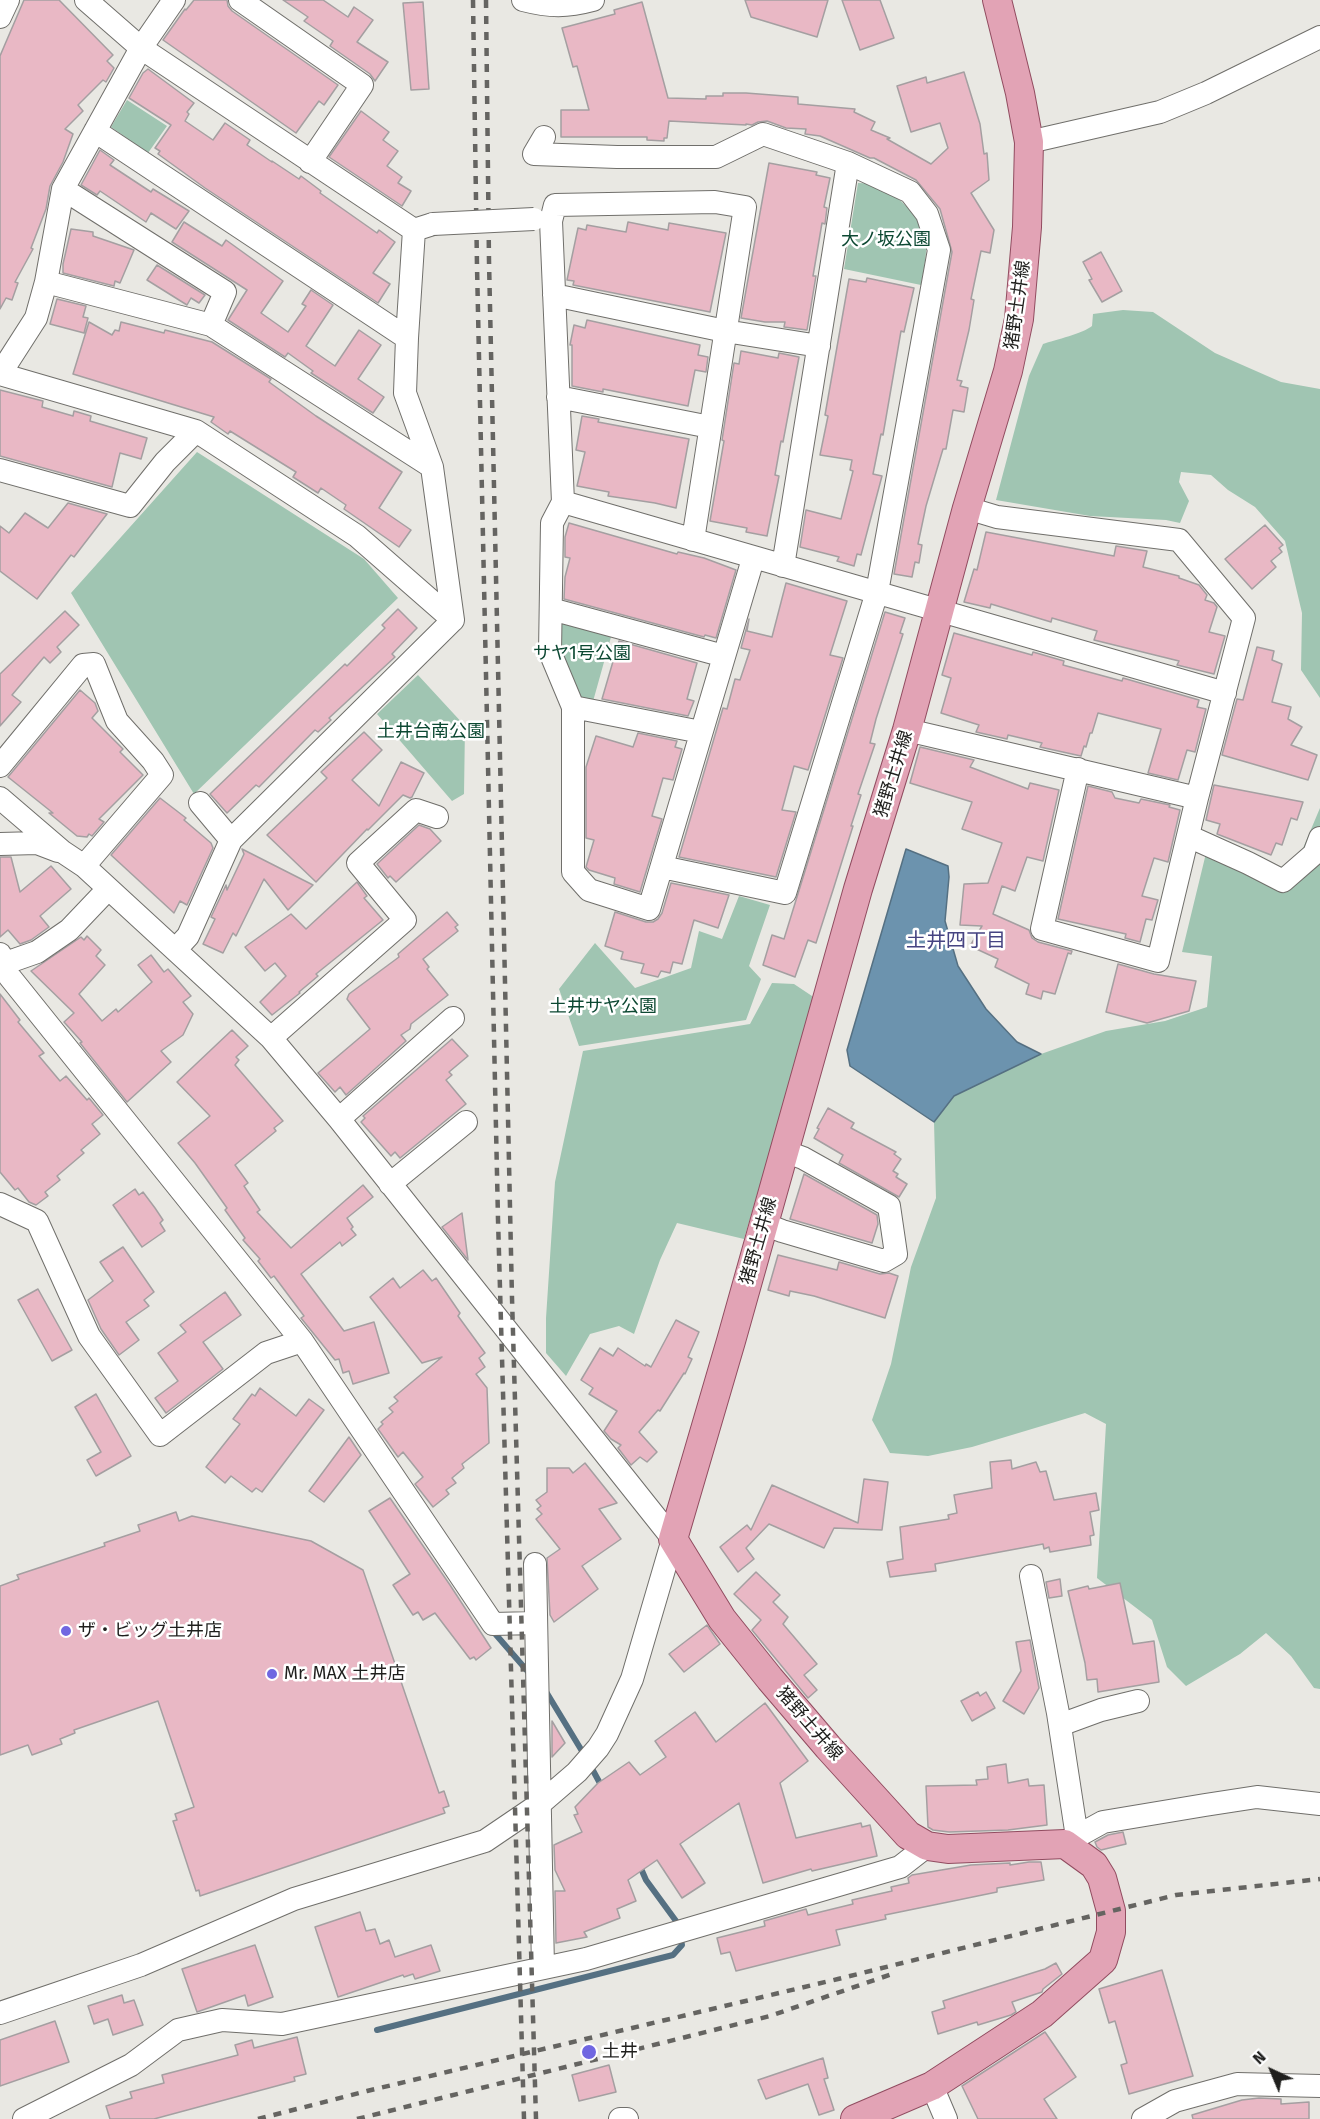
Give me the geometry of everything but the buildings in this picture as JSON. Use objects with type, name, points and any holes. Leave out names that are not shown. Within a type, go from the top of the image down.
[{"type":"main road","name":"猪野土井線","points":[[997,0],[1020,93],[1029,141],[1027,227],[1019,319],[1008,371],[967,508],[907,730],[855,901],[673,1539],[722,1619],[849,1771],[908,1835],[927,1846],[948,1849],[1071,1840]]},
{"type":"main road","points":[[855,2119],[932,2086],[1042,2014],[1104,1960],[1111,1932],[1111,1911],[1102,1878],[1071,1840]]},
{"type":"street","points":[[0,17],[8,0]]},
{"type":"street","points":[[86,0],[141,48],[310,162],[423,227],[543,220]]},
{"type":"street","points":[[174,0],[141,48],[63,189],[46,282],[36,318],[0,374],[196,431],[357,536],[453,620]]},
{"type":"street","points":[[240,0],[362,85],[310,162]]},
{"type":"street","points":[[537,2],[570,6],[593,0]]},
{"type":"street","points":[[1029,141],[1160,112],[1206,93],[1320,37]]},
{"type":"street","points":[[95,131],[407,338]]},
{"type":"street","points":[[544,137],[534,154],[716,157],[763,134],[848,164],[910,192],[927,214],[939,250],[877,592],[785,893],[662,867]]},
{"type":"street","points":[[783,566],[848,164]]},
{"type":"street","points":[[63,189],[225,292],[211,325]]},
{"type":"street","points":[[693,540],[745,207],[715,202],[555,205],[543,220],[554,295],[563,502],[552,523],[550,652],[573,707],[573,872],[589,891],[650,909],[753,559]]},
{"type":"street","points":[[423,227],[407,338],[405,393],[432,467],[453,620]]},
{"type":"street","points":[[46,282],[211,325],[432,467]]},
{"type":"street","points":[[554,295],[725,331],[819,346]]},
{"type":"street","points":[[558,397],[710,427]]},
{"type":"street","points":[[0,470],[130,506],[165,462],[196,431]]},
{"type":"street","points":[[563,502],[753,559],[877,592],[1225,693]]},
{"type":"street","points":[[967,508],[997,517],[1179,540],[1244,618],[1197,798],[1158,961],[1042,929],[1078,770]]},
{"type":"street","points":[[551,609],[724,656]]},
{"type":"street","points":[[176,949],[188,936],[231,840],[453,620]]},
{"type":"street","points":[[0,766],[83,665],[94,664],[117,720],[153,761],[162,775],[84,866]]},
{"type":"street","points":[[573,707],[701,732]]},
{"type":"street","points":[[907,730],[1197,798]]},
{"type":"street","points":[[0,798],[63,852],[84,866],[271,1038],[339,1119],[673,1539],[632,1679],[607,1734],[577,1772],[541,1803],[485,1841],[294,1899],[141,1965],[0,2013]]},
{"type":"street","points":[[200,803],[231,840]]},
{"type":"street","points":[[271,1038],[405,920],[358,863],[416,810],[437,817]]},
{"type":"street","points":[[1188,836],[1283,881],[1314,854],[1320,838]]},
{"type":"street","points":[[0,844],[37,843],[63,852]]},
{"type":"street","points":[[108,889],[69,930],[37,952],[1,961],[9,976],[302,1341],[493,1624],[535,1623]]},
{"type":"street","points":[[339,1119],[453,1017]]},
{"type":"street","points":[[390,1184],[466,1122]]},
{"type":"street","points":[[764,1224],[884,1261],[896,1254],[889,1206],[803,1158],[784,1151]]},
{"type":"street","points":[[0,1204],[37,1221],[89,1336],[160,1435],[266,1353],[302,1341]]},
{"type":"street","points":[[535,1564],[543,1968]]},
{"type":"street","points":[[1031,1576],[1060,1725],[1071,1840],[1103,1822],[1257,1797],[1320,1804]]},
{"type":"street","points":[[1060,1725],[1101,1710],[1138,1701]]},
{"type":"street","points":[[24,2119],[130,2065],[178,2030],[222,2020],[282,2024],[586,1959],[900,1867],[927,1846]]},
{"type":"street","points":[[1143,2119],[1175,2101],[1237,2084],[1320,2086]]},
{"type":"street","points":[[932,2086],[946,2119]]},
{"type":"street","points":[[620,2119],[627,2119]]},
{"type":"green space","points":[[127,100],[167,126],[148,153],[111,127]]},
{"type":"green space","name":"大ノ坂公園","points":[[858,183],[869,184],[892,194],[911,211],[918,221],[926,243],[921,285],[844,269]]},
{"type":"green space","points":[[1123,310],[1153,312],[1215,353],[1281,382],[1320,389],[1320,698],[1301,670],[1302,613],[1285,541],[1255,507],[1228,490],[1211,475],[1181,472],[1179,482],[1189,501],[1180,523],[1166,520],[1090,516],[996,500],[1029,376],[1043,344],[1088,329],[1092,326],[1093,314]]},
{"type":"green space","points":[[197,452],[364,559],[398,598],[194,794],[71,593]]},
{"type":"green space","name":"サヤ1号公園","points":[[562,622],[611,637],[592,705],[579,701],[557,653]]},
{"type":"green space","name":"土井台南公園","points":[[418,675],[465,726],[464,794],[452,801],[377,714]]},
{"type":"green space","points":[[1320,808],[1320,1689],[1314,1688],[1291,1656],[1266,1633],[1240,1654],[1186,1686],[1167,1667],[1152,1620],[1097,1578],[1106,1424],[1085,1413],[972,1447],[928,1456],[890,1453],[872,1420],[891,1364],[911,1267],[936,1198],[934,1122],[954,1096],[1041,1054],[1106,1031],[1165,1021],[1207,1007],[1212,956],[1182,952],[1208,845],[1293,872]]},
{"type":"green space","name":"土井サヤ公園","points":[[739,896],[770,905],[749,966],[761,979],[746,1020],[579,1046],[559,989],[595,943],[635,988],[691,968],[699,931],[722,939]]},
{"type":"green space","points":[[772,983],[794,984],[815,998],[744,1239],[677,1223],[660,1260],[634,1334],[619,1326],[590,1334],[566,1376],[546,1353],[546,1318],[555,1182],[583,1051],[750,1024]]},
{"type":"water","points":[[906,849],[948,866],[945,921],[958,966],[986,1009],[1017,1042],[1041,1054],[954,1096],[934,1122],[850,1066],[847,1050]]},
{"type":"waterway","points":[[491,1629],[530,1674]]},
{"type":"waterway","points":[[545,1690],[585,1756]]},
{"type":"waterway","points":[[590,1765],[602,1787]]},
{"type":"waterway","points":[[639,1864],[646,1880],[678,1926]]},
{"type":"waterway","points":[[377,2030],[673,1955],[682,1945],[680,1936]]},
{"type":"railway","points":[[473,0],[498,1219],[524,2119]]},
{"type":"railway","points":[[486,0],[489,261],[512,1298],[536,2119]]},
{"type":"railway","points":[[258,2119],[1176,1895],[1320,1879]]},
{"type":"railway","points":[[357,2119],[770,2016],[895,1973]]},
{"type":"place","name":"ザ・ビッグ土井店","points":[[66,1631]]},
{"type":"place","name":"Mr. MAX 土井店","points":[[272,1674]]},
{"type":"place","name":"土井","points":[[589,2052]]},
{"type":"district","name":"土井四丁目","points":[[956,941]]}]
